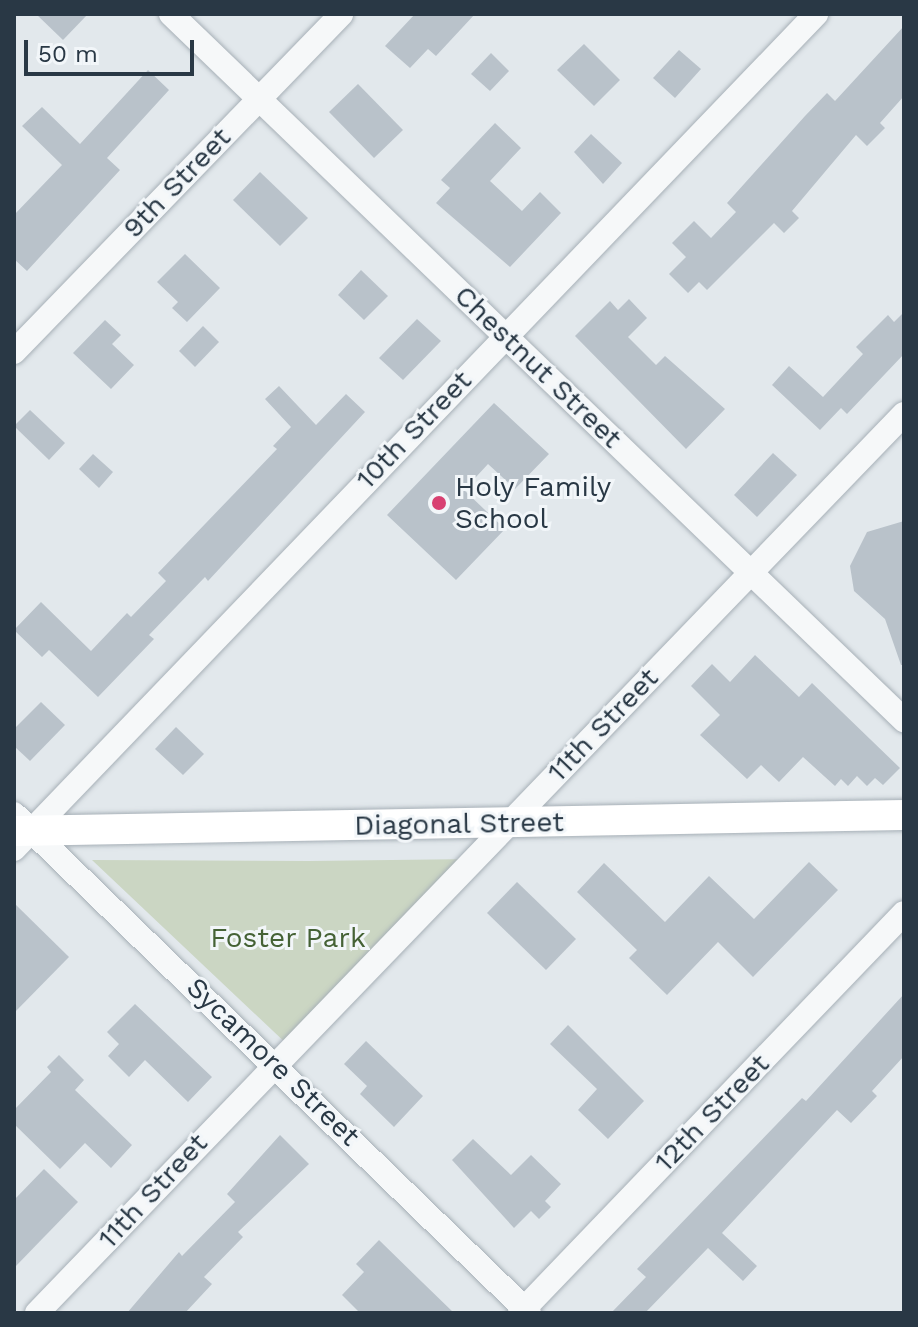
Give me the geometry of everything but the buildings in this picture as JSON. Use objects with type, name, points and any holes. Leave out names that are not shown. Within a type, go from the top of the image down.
[{"type":"main road","name":"Diagonal Street","points":[[18,831],[904,815]]},
{"type":"street","name":"Chestnut Street","points":[[171,14],[904,720]]},
{"type":"street","name":"9th Street","points":[[14,352],[341,14]]},
{"type":"street","name":"10th Street","points":[[18,831],[816,14]]},
{"type":"street","name":"11th Street","points":[[37,1313],[275,1062],[904,414]]},
{"type":"street","name":"Sycamore Street","points":[[18,831],[275,1062],[525,1311]]},
{"type":"street","name":"12th Street","points":[[525,1311],[904,913]]},
{"type":"green space","name":"Foster Park","points":[[474,859],[290,1047],[92,860],[309,861]]},
{"type":"place","name":"Holy Family School","points":[[439,503]]}]
